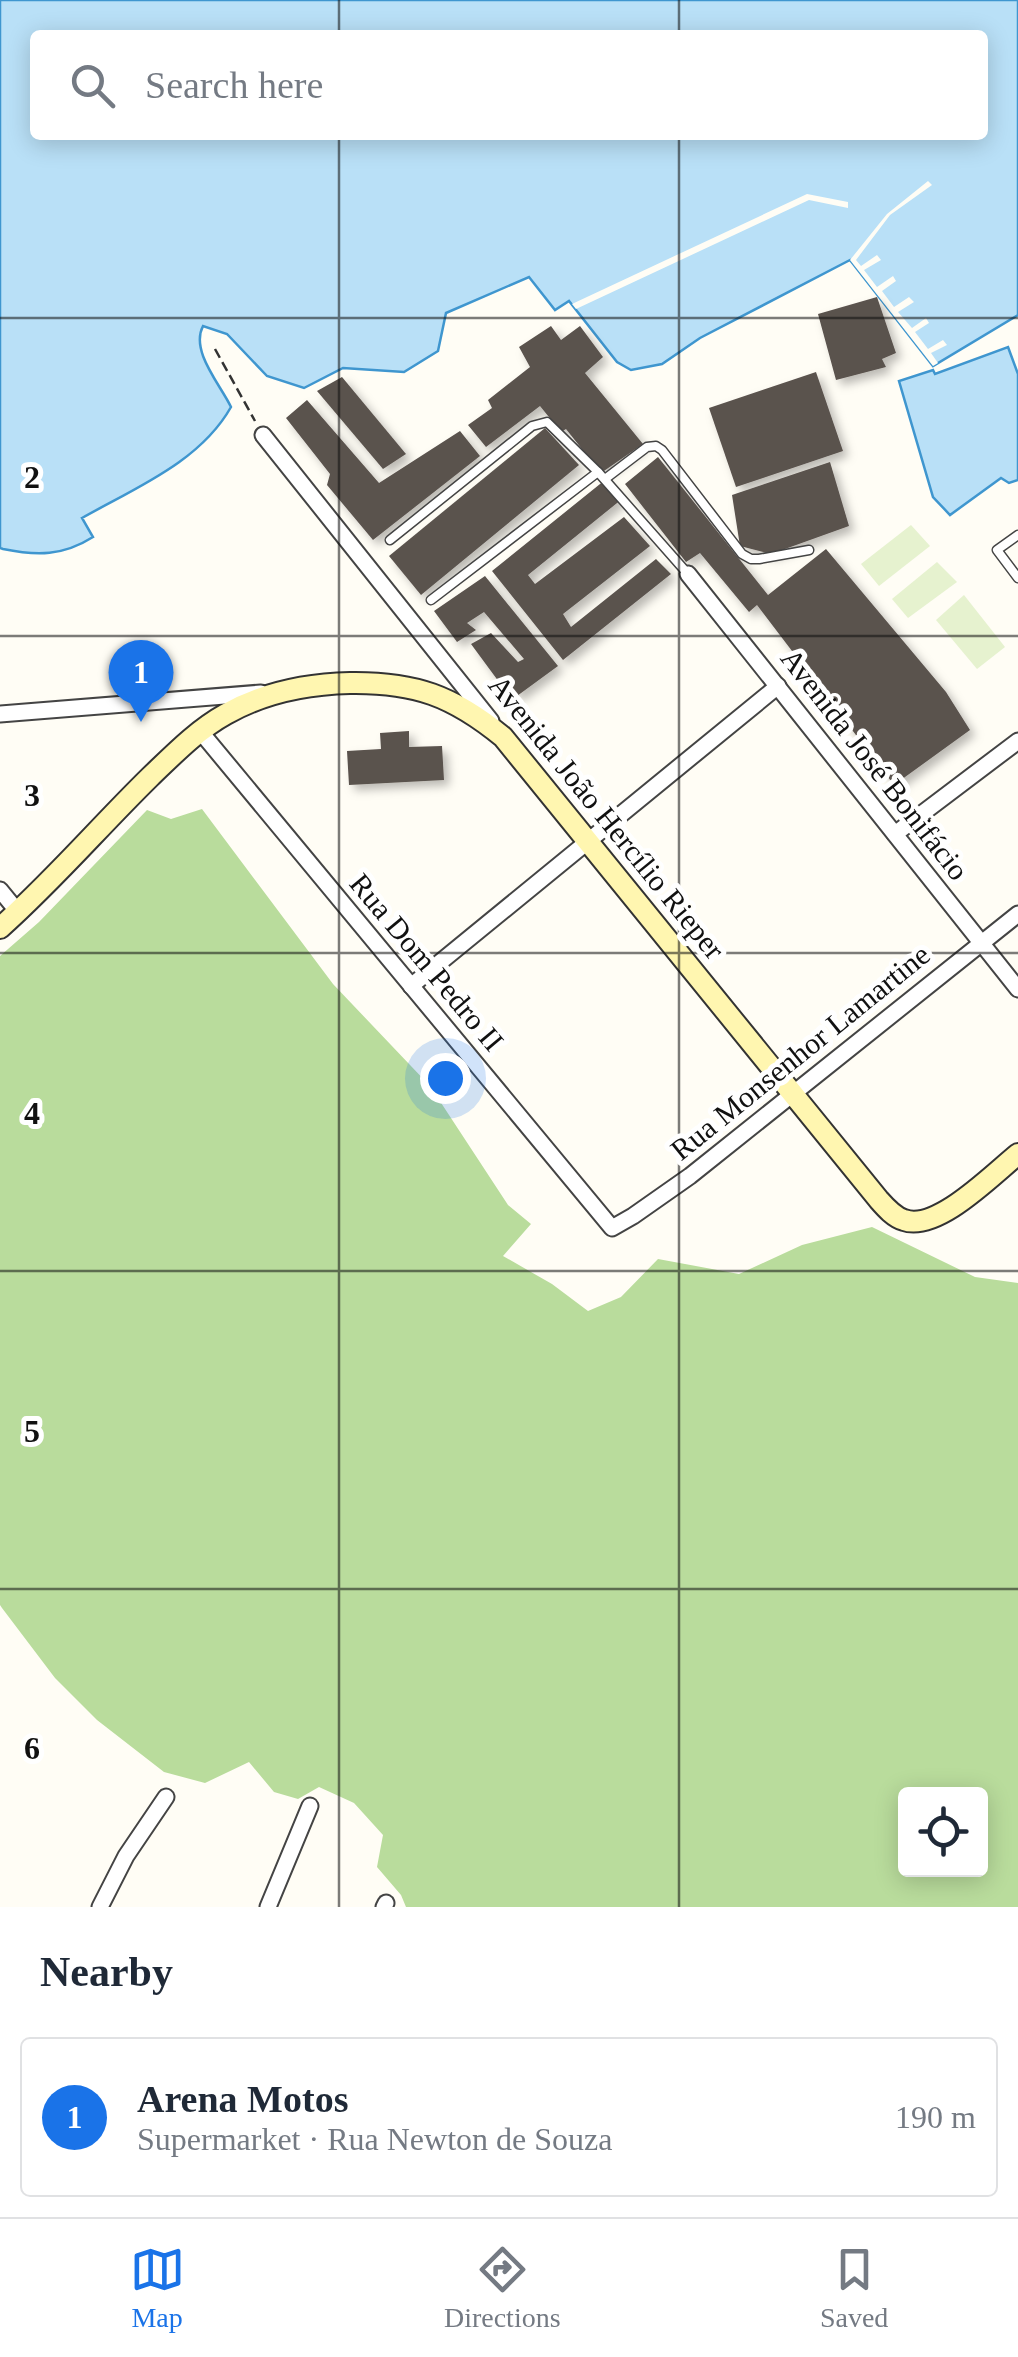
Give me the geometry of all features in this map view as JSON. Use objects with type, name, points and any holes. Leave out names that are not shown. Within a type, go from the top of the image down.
[{"type":"main road","points":[[0,928],[138,788],[200,732],[224,715],[280,692],[341,684],[394,684],[459,704],[503,737]]},
{"type":"main road","name":"Avenida João Hercílio Rieper","points":[[503,737],[892,1213],[915,1222],[939,1215],[1017,1156]]},
{"type":"street","name":"Avenida João Hercílio Rieper","points":[[263,435],[503,737]]},
{"type":"street","name":"Avenida José Bonifácio","points":[[688,574],[1018,989]]},
{"type":"street","points":[[412,986],[778,686]]},
{"type":"street","points":[[0,714],[280,692]]},
{"type":"street","name":"Rua Dom Pedro II","points":[[200,732],[612,1228]]},
{"type":"street","points":[[895,834],[1018,741]]},
{"type":"street","points":[[0,890],[18,912]]},
{"type":"street","name":"Rua Monsenhor Lamartine","points":[[612,1228],[676,1186],[1018,914]]},
{"type":"street","points":[[100,1907],[126,1856],[166,1797]]},
{"type":"street","points":[[268,1907],[310,1806]]},
{"type":"lane","points":[[390,540],[532,426],[548,422],[602,476],[688,574]]},
{"type":"lane","points":[[431,600],[647,447],[662,450],[742,554],[759,559],[809,550]]},
{"type":"lane","points":[[1018,535],[998,550],[1018,578]]},
{"type":"path","points":[[214,350],[263,435]]},
{"type":"green space","points":[[911,525],[930,546],[879,586],[861,564]]},
{"type":"green space","points":[[937,562],[957,582],[908,618],[892,599]]},
{"type":"green space","points":[[964,595],[1005,647],[977,669],[936,620]]},
{"type":"green space","points":[[202,809],[333,984],[430,1086],[508,1205],[531,1224],[503,1256],[552,1284],[588,1311],[621,1297],[658,1259],[739,1274],[802,1245],[872,1227],[975,1277],[1018,1283],[1018,1907],[406,1907],[377,1867],[383,1835],[354,1803],[319,1787],[298,1799],[274,1792],[249,1762],[205,1783],[164,1772],[97,1720],[55,1678],[0,1605],[0,956],[39,922],[147,810],[171,819]]},
{"type":"water","points":[[0,0],[1018,0],[1018,315],[933,366],[850,260],[700,338],[662,364],[631,370],[617,362],[569,301],[555,310],[529,277],[446,313],[438,351],[404,372],[343,368],[304,388],[267,376],[227,334],[203,326],[203,357],[231,407],[218,426],[165,472],[82,518],[93,537],[71,548],[27,553],[0,548]]},
{"type":"water","points":[[1008,347],[1018,374],[1018,480],[1009,483],[1001,478],[950,515],[933,497],[899,381],[933,370],[935,374]]},
{"type":"pier","points":[[928,181],[932,185],[890,215],[856,260],[861,266],[877,255],[881,260],[864,270],[877,287],[893,276],[896,281],[882,291],[894,307],[909,297],[914,302],[898,312],[912,328],[926,318],[929,323],[915,332],[928,349],[943,340],[947,345],[931,353],[938,363],[933,366],[850,260],[887,214]]},
{"type":"pier","points":[[807,194],[848,202],[848,208],[809,200],[576,309],[572,304]]},
{"type":"building","points":[[877,297],[896,353],[882,359],[886,367],[836,380],[818,314]]},
{"type":"building","points":[[551,326],[561,340],[580,326],[603,357],[585,373],[643,444],[601,473],[566,429],[561,432],[540,406],[486,447],[468,425],[492,408],[488,400],[530,367],[519,347]]},
{"type":"building","points":[[816,372],[843,451],[736,487],[709,408]]},
{"type":"building","points":[[342,377],[406,454],[383,469],[317,391]]},
{"type":"building","points":[[307,400],[379,483],[460,431],[480,456],[373,540],[327,485],[330,474],[286,418]]},
{"type":"building","points":[[545,428],[579,465],[421,595],[389,556]]},
{"type":"building","points":[[658,457],[768,595],[826,549],[946,692],[970,730],[894,785],[757,605],[749,612],[700,553],[686,562],[625,484]]},
{"type":"building","points":[[830,462],[849,526],[771,554],[740,546],[732,495]]},
{"type":"building","points":[[605,480],[622,499],[528,575],[535,584],[624,517],[650,546],[563,614],[571,627],[656,559],[671,574],[563,660],[492,571]]},
{"type":"building","points":[[485,576],[558,666],[517,696],[510,688],[514,682],[509,678],[499,682],[471,644],[491,633],[518,662],[524,659],[484,612],[467,623],[476,630],[457,642],[434,611]]},
{"type":"building","points":[[409,731],[409,747],[442,746],[444,780],[349,785],[347,751],[381,749],[380,733]]},
{"type":"place","name":"Arena Motos","points":[[141,722]]}]
